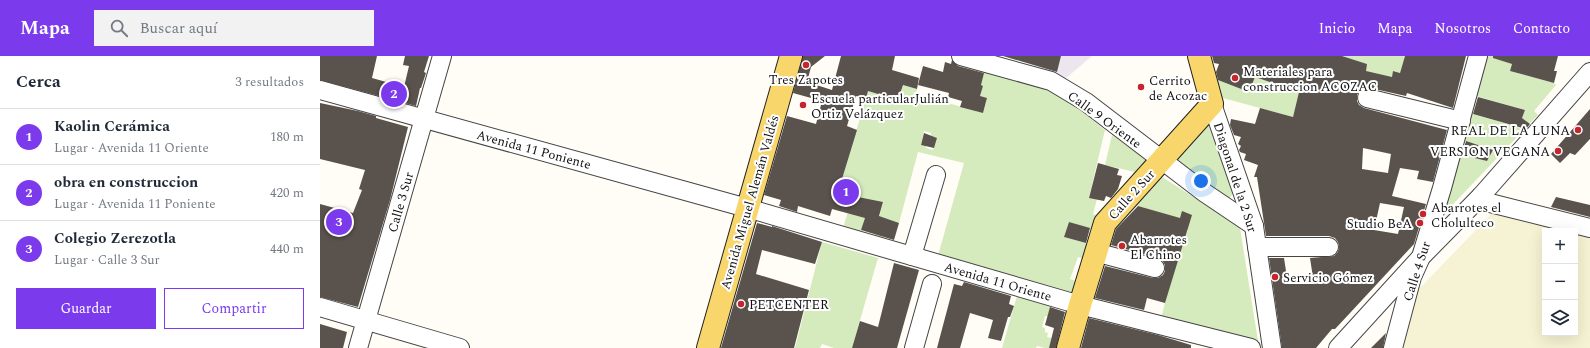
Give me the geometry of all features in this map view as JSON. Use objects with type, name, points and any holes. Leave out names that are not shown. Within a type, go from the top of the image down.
[{"type":"main road","name":"Avenida Miguel Alemán Valdés","points":[[708,348],[791,56]]},
{"type":"main road","name":"Diagonal de la 2 Sur","points":[[1199,56],[1212,104]]},
{"type":"main road","name":"Calle 2 Sur","points":[[1068,348],[1095,252],[1105,223],[1212,104]]},
{"type":"street","name":"Calle 3 Sur","points":[[358,348],[442,56]]},
{"type":"street","name":"Calle 9 Oriente","points":[[961,56],[1051,81],[1086,102],[1162,161],[1254,226]]},
{"type":"street","name":"Calle 4 Sur","points":[[1393,348],[1412,276],[1421,257],[1461,121],[1478,56]]},
{"type":"street","points":[[1338,348],[1421,257],[1481,196],[1587,79]]},
{"type":"street","name":"Avenida 11 Poniente","points":[[320,90],[747,208]]},
{"type":"street","points":[[1367,98],[1461,121]]},
{"type":"street","name":"Diagonal de la 2 Sur","points":[[1212,104],[1254,226],[1272,348]]},
{"type":"street","points":[[912,256],[936,174]]},
{"type":"street","points":[[1481,196],[1490,203],[1590,228]]},
{"type":"street","name":"Avenida 11 Oriente","points":[[747,208],[1080,305],[1251,348]]},
{"type":"street","points":[[1257,247],[1329,247]]},
{"type":"street","points":[[1095,252],[1155,268]]},
{"type":"street","points":[[914,348],[932,284]]},
{"type":"street","points":[[320,307],[460,348]]},
{"type":"shaded area","points":[[1061,56],[1092,56],[1065,79],[1056,75]]},
{"type":"shaded area","points":[[1496,209],[1570,228],[1542,228],[1542,336],[1578,336],[1578,230],[1590,233],[1590,348],[1401,348],[1417,291]]},
{"type":"green space","points":[[1342,56],[1405,56],[1400,73],[1394,71],[1392,77],[1376,76],[1372,92],[1361,90],[1367,64]]},
{"type":"green space","points":[[1485,56],[1508,56],[1506,62],[1512,64],[1510,71],[1554,83],[1556,85],[1534,111],[1538,115],[1441,217],[1458,154],[1487,161],[1493,150],[1462,140],[1468,113],[1516,126],[1522,130],[1528,123],[1522,118],[1525,110],[1473,95]]},
{"type":"green space","points":[[984,71],[1055,90],[1105,130],[1089,197],[1097,199],[1093,214],[1102,217],[1094,230],[1069,222],[1064,237],[1089,244],[1084,259],[1078,257],[1070,279],[1076,281],[1072,294],[937,259],[964,163],[918,152],[899,223],[887,219],[880,242],[873,240],[883,203],[870,200],[860,236],[842,231],[857,183],[842,179],[868,91],[898,100],[903,85],[917,89],[916,94],[983,113],[987,99],[980,96],[983,86],[981,85]],"holes":[[[924,131],[931,133],[931,136],[937,138],[933,150],[921,145]]]},
{"type":"green space","points":[[1255,77],[1299,92],[1293,117],[1219,97],[1214,78],[1249,92]]},
{"type":"green space","points":[[1208,121],[1233,193],[1229,199],[1169,162]]},
{"type":"green space","points":[[1112,135],[1147,160],[1147,164],[1139,173],[1105,165]]},
{"type":"green space","points":[[1162,177],[1240,228],[1258,341],[1161,319],[1168,290],[1188,230],[1174,226],[1177,218],[1132,204],[1159,178]]},
{"type":"green space","points":[[822,242],[878,258],[852,348],[834,348],[822,344],[820,348],[795,348]]},
{"type":"green space","points":[[1017,296],[1051,305],[1048,316],[1045,316],[1042,327],[1045,328],[1045,332],[1048,333],[1047,337],[1060,340],[1057,348],[1037,346],[1036,348],[1002,348]]},
{"type":"building","points":[[320,56],[377,56],[372,78],[404,87],[409,66],[403,65],[405,56],[429,56],[424,72],[426,73],[420,88],[416,106],[320,80]]},
{"type":"building","points":[[803,56],[825,56],[811,67],[807,82],[832,90],[841,56],[895,56],[892,70],[919,78],[917,89],[903,85],[898,100],[868,91],[866,99],[856,96],[847,126],[857,130],[842,179],[857,183],[853,196],[883,202],[879,216],[899,223],[894,240],[861,230],[865,218],[832,209],[830,216],[798,206],[797,212],[779,206],[781,200],[764,195],[787,116],[816,124],[822,101],[793,93]]},
{"type":"building","points":[[1003,56],[1061,56],[1057,72]]},
{"type":"building","points":[[1212,56],[1342,56],[1367,64],[1366,71],[1392,77],[1393,71],[1400,73],[1405,56],[1466,56],[1453,108],[1407,93],[1406,96],[1364,88],[1360,90],[1357,95],[1359,105],[1364,108],[1447,130],[1433,182],[1417,179],[1419,171],[1400,168],[1392,196],[1426,204],[1414,244],[1335,329],[1332,329],[1316,348],[1282,348],[1269,258],[1284,258],[1288,284],[1314,284],[1310,258],[1334,256],[1338,252],[1338,242],[1335,238],[1329,236],[1266,236],[1257,177],[1254,177],[1258,165],[1244,160],[1246,154],[1240,152],[1239,150],[1241,146],[1238,144],[1241,137],[1234,135],[1230,125],[1231,119],[1255,124],[1260,108],[1293,117],[1299,92],[1255,77],[1249,92],[1218,80],[1216,72],[1219,64],[1214,63]],"holes":[[[1363,148],[1391,154],[1388,173],[1362,169]],[[1380,203],[1404,207],[1398,234],[1374,230]]]},
{"type":"building","points":[[1493,56],[1558,56],[1554,71],[1557,71],[1554,83],[1510,71],[1512,64],[1493,58]]},
{"type":"building","points":[[952,60],[958,66],[984,73],[981,85],[983,86],[980,96],[987,98],[983,113],[960,107],[962,101],[948,97],[949,93],[918,85],[923,66],[943,72],[945,62],[951,64]]},
{"type":"building","points":[[1478,97],[1525,110],[1522,118],[1530,124],[1526,129],[1473,114]]},
{"type":"building","points":[[320,103],[358,111],[408,127],[390,200],[358,307],[320,297],[320,204],[353,213],[362,190],[359,189],[365,170],[320,159]]},
{"type":"building","points":[[1590,109],[1590,139],[1575,155],[1570,153],[1560,163],[1551,154]]},
{"type":"building","points":[[924,133],[937,138],[934,148],[921,145]]},
{"type":"building","points":[[1466,141],[1493,150],[1487,161],[1462,155]]},
{"type":"building","points":[[1098,163],[1119,169],[1117,175],[1122,176],[1118,189],[1111,198],[1106,196],[1104,201],[1089,198]]},
{"type":"building","points":[[1556,197],[1590,205],[1590,217],[1551,207]]},
{"type":"building","points":[[1138,206],[1180,218],[1182,211],[1192,215],[1165,303],[1147,298],[1144,310],[1095,298],[1105,266],[1153,278],[1158,278],[1163,275],[1165,271],[1165,265],[1162,260],[1158,258],[1111,245],[1116,229]]},
{"type":"building","points":[[1069,222],[1090,228],[1086,243],[1064,237]]},
{"type":"building","points":[[757,223],[772,226],[822,242],[815,264],[762,250],[756,274],[809,290],[794,348],[721,348]]},
{"type":"building","points":[[894,263],[919,270],[897,348],[852,348],[860,321],[878,327]]},
{"type":"building","points":[[964,282],[1011,296],[1009,304],[1014,306],[1010,317],[1008,317],[1001,341],[988,338],[993,320],[970,313],[960,348],[937,348],[954,284],[962,286]]},
{"type":"building","points":[[1050,307],[1065,312],[1056,348],[1049,348],[1054,328],[1045,325]]},
{"type":"building","points":[[1089,318],[1158,335],[1191,345],[1191,348],[1081,348]]},
{"type":"building","points":[[320,324],[347,332],[343,348],[320,348]]},
{"type":"building","points":[[1386,333],[1383,348],[1371,348]]},
{"type":"place","name":"Tres Zapotes","points":[[806,65]]},
{"type":"place","name":"Materiales para construccion ACOZAC","points":[[1235,78]]},
{"type":"place","name":"Cerrito de Acozac","points":[[1141,87]]},
{"type":"place","name":"obra en construccion","points":[[394,94]]},
{"type":"place","name":"Escuela particularJulián Ortiz Velázquez","points":[[803,105]]},
{"type":"place","name":"REAL DE LA LUNA","points":[[1578,130]]},
{"type":"place","name":"VERSION VEGANA","points":[[1558,151]]},
{"type":"place","name":"Kaolin Cerámica","points":[[846,192]]},
{"type":"place","name":"Abarrotes el Cholulteco","points":[[1423,214]]},
{"type":"place","name":"Colegio Zerezotla","points":[[339,222]]},
{"type":"place","name":"Studio BeA","points":[[1420,223]]},
{"type":"place","name":"Abarrotes El Chino","points":[[1122,246]]},
{"type":"place","name":"Servicio Gómez","points":[[1275,277]]},
{"type":"place","name":"PETCENTER","points":[[741,304]]}]
